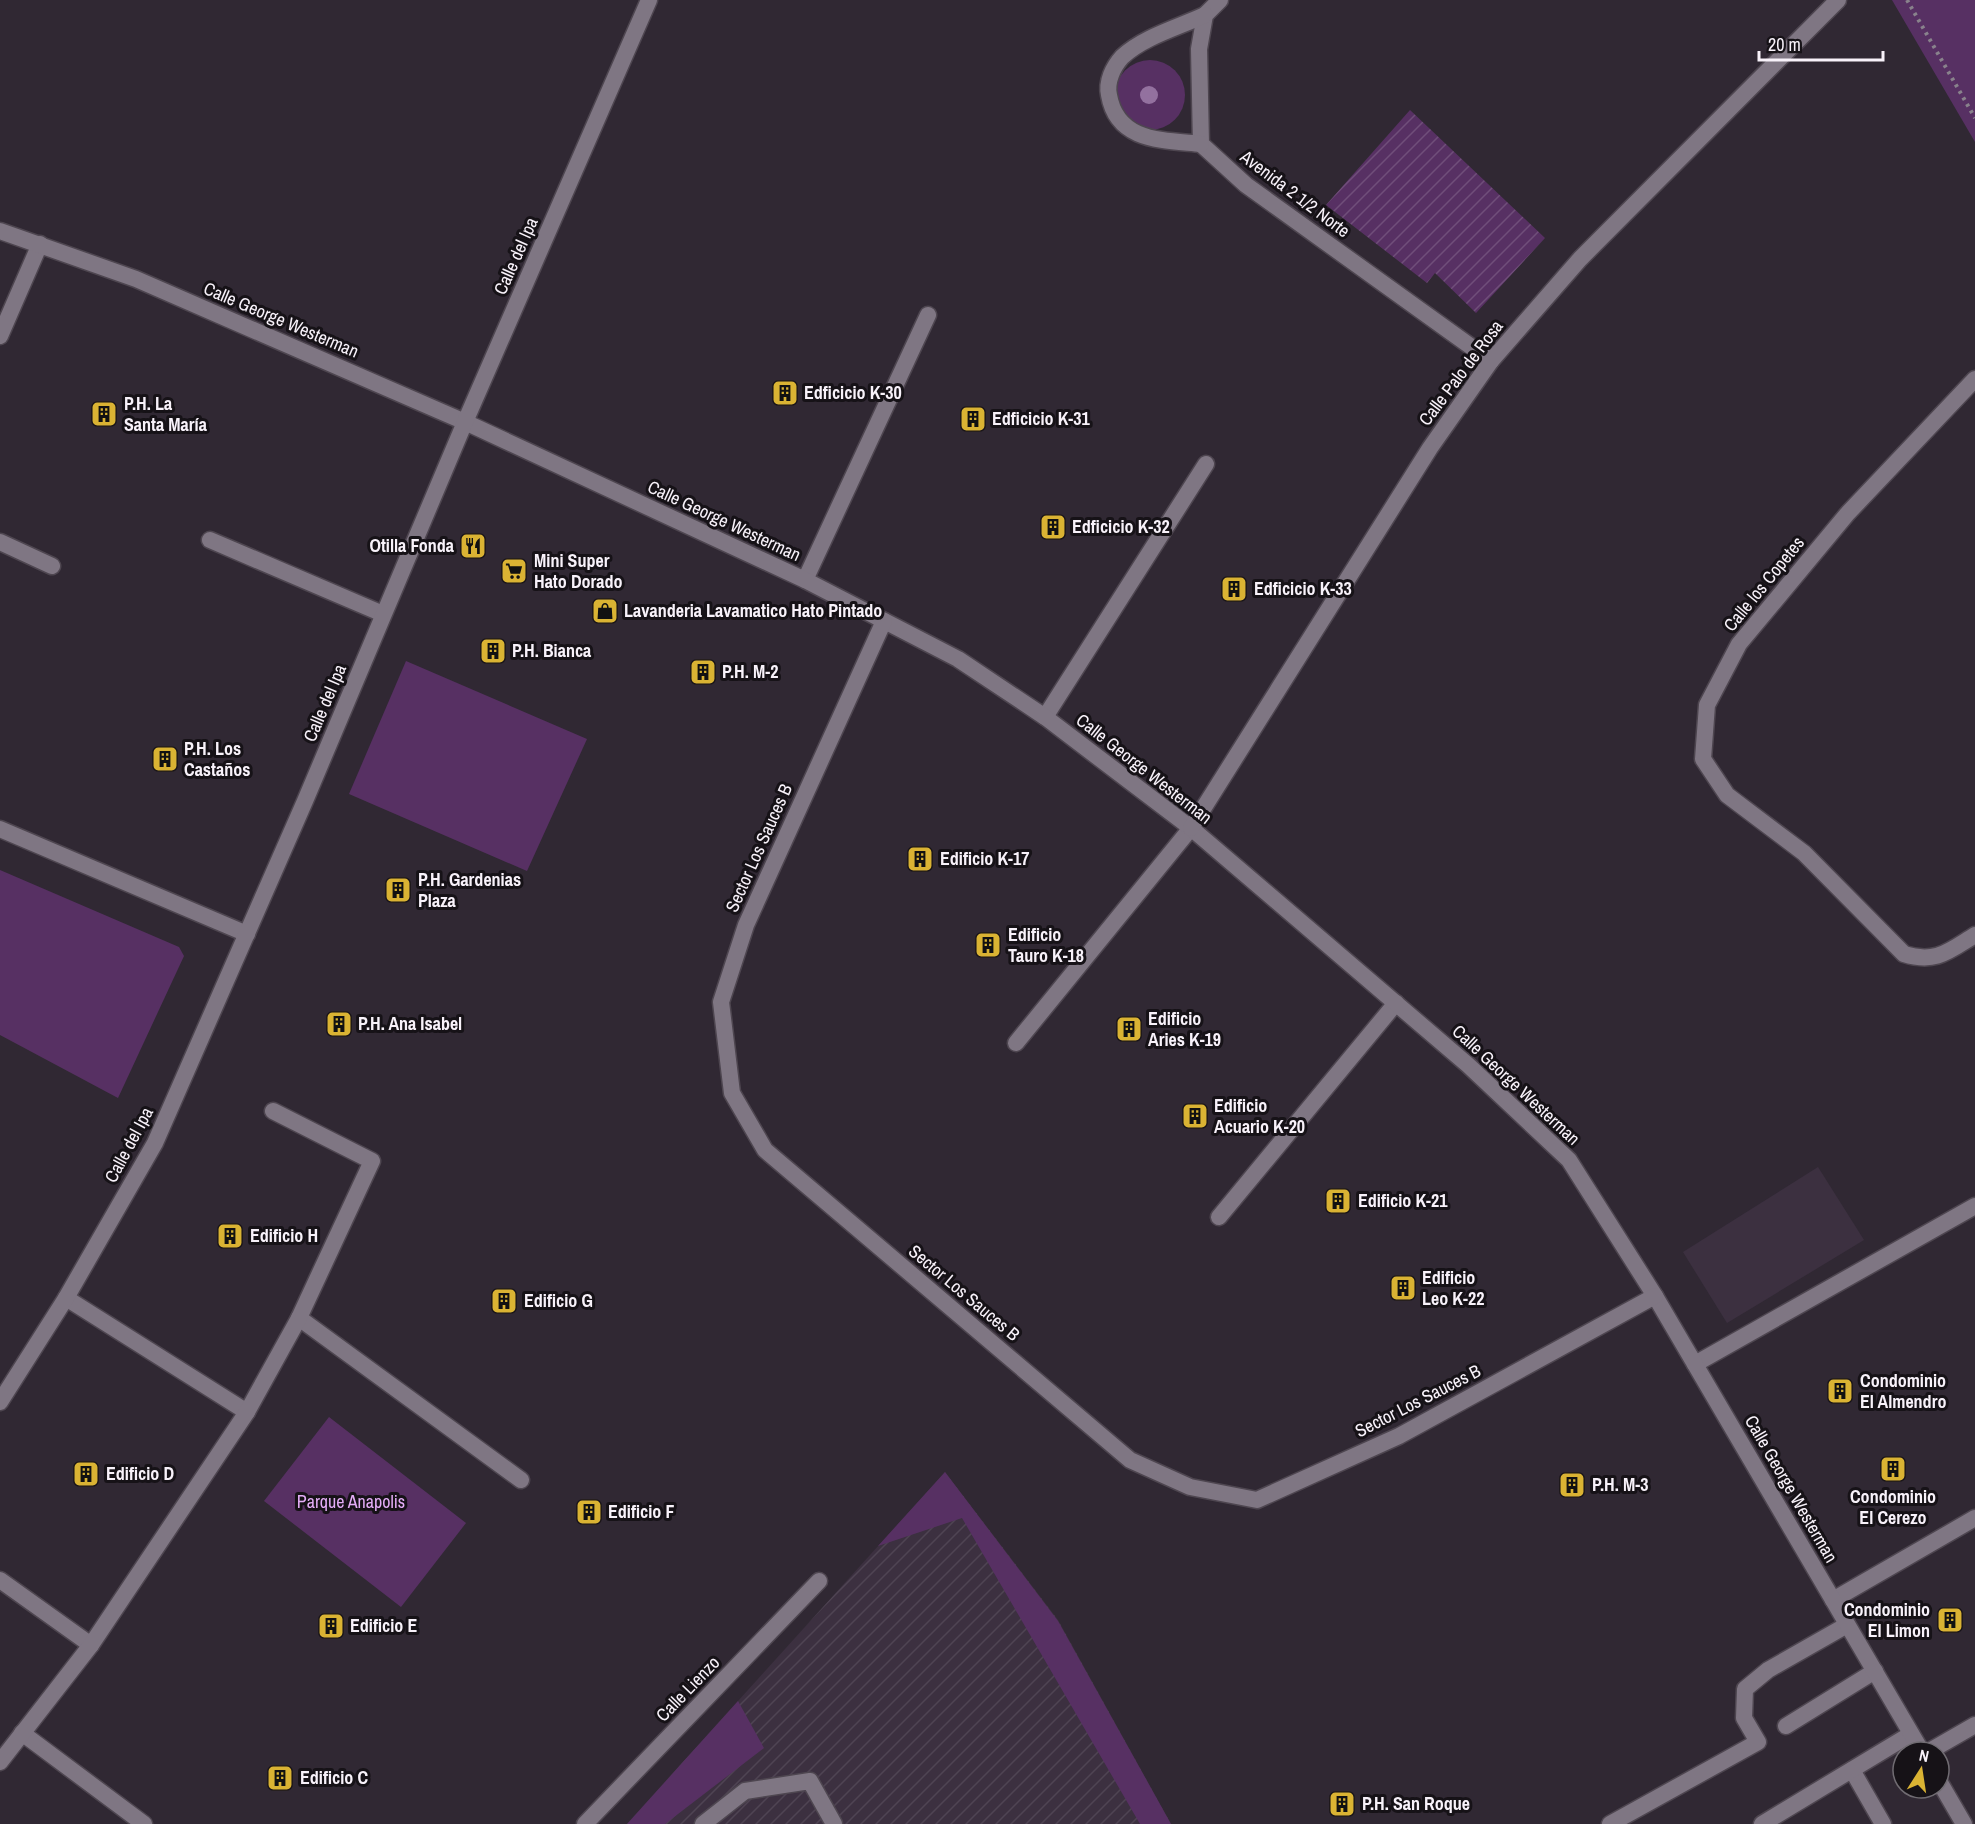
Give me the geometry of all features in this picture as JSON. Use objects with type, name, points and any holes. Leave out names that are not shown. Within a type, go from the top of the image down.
[{"type":"street","name":"Calle del Ipa","points":[[0,1402],[66,1298],[155,1143],[649,0]]},
{"type":"street","points":[[1204,15],[1199,49],[1201,144],[1155,140],[1137,135],[1121,124],[1111,108],[1108,90],[1112,73],[1122,58],[1135,48],[1204,15],[1220,0]]},
{"type":"street","name":"Calle Palo de Rosa","points":[[1016,1042],[1191,828],[1430,448],[1491,361],[1580,259],[1838,0]]},
{"type":"street","name":"Avenida 2 1/2 Norte","points":[[1201,144],[1246,185],[1491,361]]},
{"type":"street","name":"Calle George Westerman","points":[[0,231],[136,279],[465,422],[805,580],[958,659],[1045,717],[1191,828],[1468,1065],[1569,1160],[1655,1296],[1915,1740]]},
{"type":"street","points":[[0,336],[40,244]]},
{"type":"street","points":[[805,580],[928,315]]},
{"type":"street","name":"Calle los Copetes","points":[[1975,379],[1848,513],[1739,644],[1707,705],[1703,759],[1727,795],[1804,853],[1904,954],[1919,958],[1937,957],[1975,935]]},
{"type":"street","points":[[1045,717],[1206,464]]},
{"type":"street","points":[[210,540],[383,614]]},
{"type":"street","points":[[0,542],[52,566]]},
{"type":"street","name":"Sector Los Sauces B","points":[[884,621],[746,925],[721,1002],[732,1094],[765,1150],[1130,1460],[1191,1487],[1257,1500],[1399,1436],[1655,1296]]},
{"type":"street","points":[[0,828],[247,934]]},
{"type":"street","points":[[1219,1217],[1396,1003]]},
{"type":"street","points":[[0,1762],[91,1645],[247,1412],[299,1318],[372,1161],[273,1111]]},
{"type":"street","points":[[1695,1364],[1975,1206]]},
{"type":"street","points":[[66,1298],[247,1412]]},
{"type":"street","points":[[299,1318],[521,1480]]},
{"type":"street","points":[[1833,1600],[1975,1518]]},
{"type":"street","points":[[0,1580],[91,1645]]},
{"type":"street","name":"Calle Lienzo","points":[[585,1824],[819,1581]]},
{"type":"street","points":[[1610,1824],[1758,1742],[1744,1718],[1745,1689],[1768,1670],[1847,1625]]},
{"type":"street","points":[[1786,1726],[1875,1671]]},
{"type":"street","points":[[1949,1740],[1975,1725]]},
{"type":"street","points":[[22,1733],[144,1824]]},
{"type":"street","points":[[1762,1824],[1911,1734]]},
{"type":"street","points":[[1852,1770],[1882,1824]]},
{"type":"street","points":[[703,1824],[745,1791],[810,1781],[834,1824]]},
{"type":"street","points":[[1950,1800],[1964,1824]]},
{"type":"path","points":[[1908,0],[1975,117]]},
{"type":"shaded area","points":[[1818,1167],[1864,1240],[1727,1323],[1683,1252]]},
{"type":"shaded area","points":[[945,1472],[1058,1620],[1171,1824],[627,1824]]},
{"type":"green space","points":[[1892,0],[1975,0],[1975,142]]},
{"type":"green space","points":[[1143,60],[1157,60],[1170,66],[1179,75],[1185,88],[1183,108],[1175,120],[1157,130],[1143,130],[1130,124],[1121,115],[1115,102],[1115,88],[1121,75],[1130,66]]},
{"type":"green space","points":[[1410,110],[1545,238],[1476,313],[1435,273],[1427,283],[1326,205]]},
{"type":"green space","points":[[406,661],[587,739],[527,871],[349,794]]},
{"type":"green space","points":[[0,870],[179,947],[184,956],[118,1098],[0,1035]]},
{"type":"green space","name":"Parque Anapolis","points":[[329,1417],[466,1523],[401,1607],[264,1501]]},
{"type":"green space","points":[[945,1472],[1058,1621],[1171,1824],[1140,1824],[962,1518],[878,1546]]},
{"type":"green space","points":[[738,1701],[764,1748],[665,1824],[627,1824]]},
{"type":"place","name":"Edficicio K-30","points":[[785,393]]},
{"type":"place","name":"P.H. La Santa María","points":[[104,414]]},
{"type":"place","name":"Edficicio K-31","points":[[973,419]]},
{"type":"place","name":"Edficicio K-32","points":[[1053,527]]},
{"type":"place","name":"Otilla Fonda","points":[[473,546]]},
{"type":"place","name":"Mini Super Hato Dorado","points":[[514,571]]},
{"type":"place","name":"Edficicio K-33","points":[[1234,589]]},
{"type":"place","name":"Lavanderia Lavamatico Hato Pintado","points":[[605,611]]},
{"type":"place","name":"P.H. Bianca","points":[[493,651]]},
{"type":"place","name":"P.H. M-2","points":[[703,672]]},
{"type":"place","name":"P.H. Los Castaños","points":[[165,759]]},
{"type":"place","name":"Edificio K-17","points":[[920,859]]},
{"type":"place","name":"P.H. Gardenias Plaza","points":[[398,890]]},
{"type":"place","name":"Edificio Tauro K-18","points":[[988,945]]},
{"type":"place","name":"P.H. Ana Isabel","points":[[339,1024]]},
{"type":"place","name":"Edificio Aries K-19","points":[[1129,1029]]},
{"type":"place","name":"Edificio Acuario K-20","points":[[1195,1116]]},
{"type":"place","name":"Edificio K-21","points":[[1338,1201]]},
{"type":"place","name":"Edificio H","points":[[230,1236]]},
{"type":"place","name":"Edificio Leo K-22","points":[[1403,1288]]},
{"type":"place","name":"Edificio G","points":[[504,1301]]},
{"type":"place","name":"Condominio El Almendro","points":[[1840,1391]]},
{"type":"place","name":"Condominio El Cerezo","points":[[1893,1469]]},
{"type":"place","name":"Edificio D","points":[[86,1474]]},
{"type":"place","name":"P.H. M-3","points":[[1572,1485]]},
{"type":"place","name":"Edificio F","points":[[589,1512]]},
{"type":"place","name":"Condominio El Limon","points":[[1950,1620]]},
{"type":"place","name":"Edificio E","points":[[331,1626]]},
{"type":"place","name":"Edificio C","points":[[280,1778]]},
{"type":"place","name":"P.H. San Roque","points":[[1342,1804]]}]
